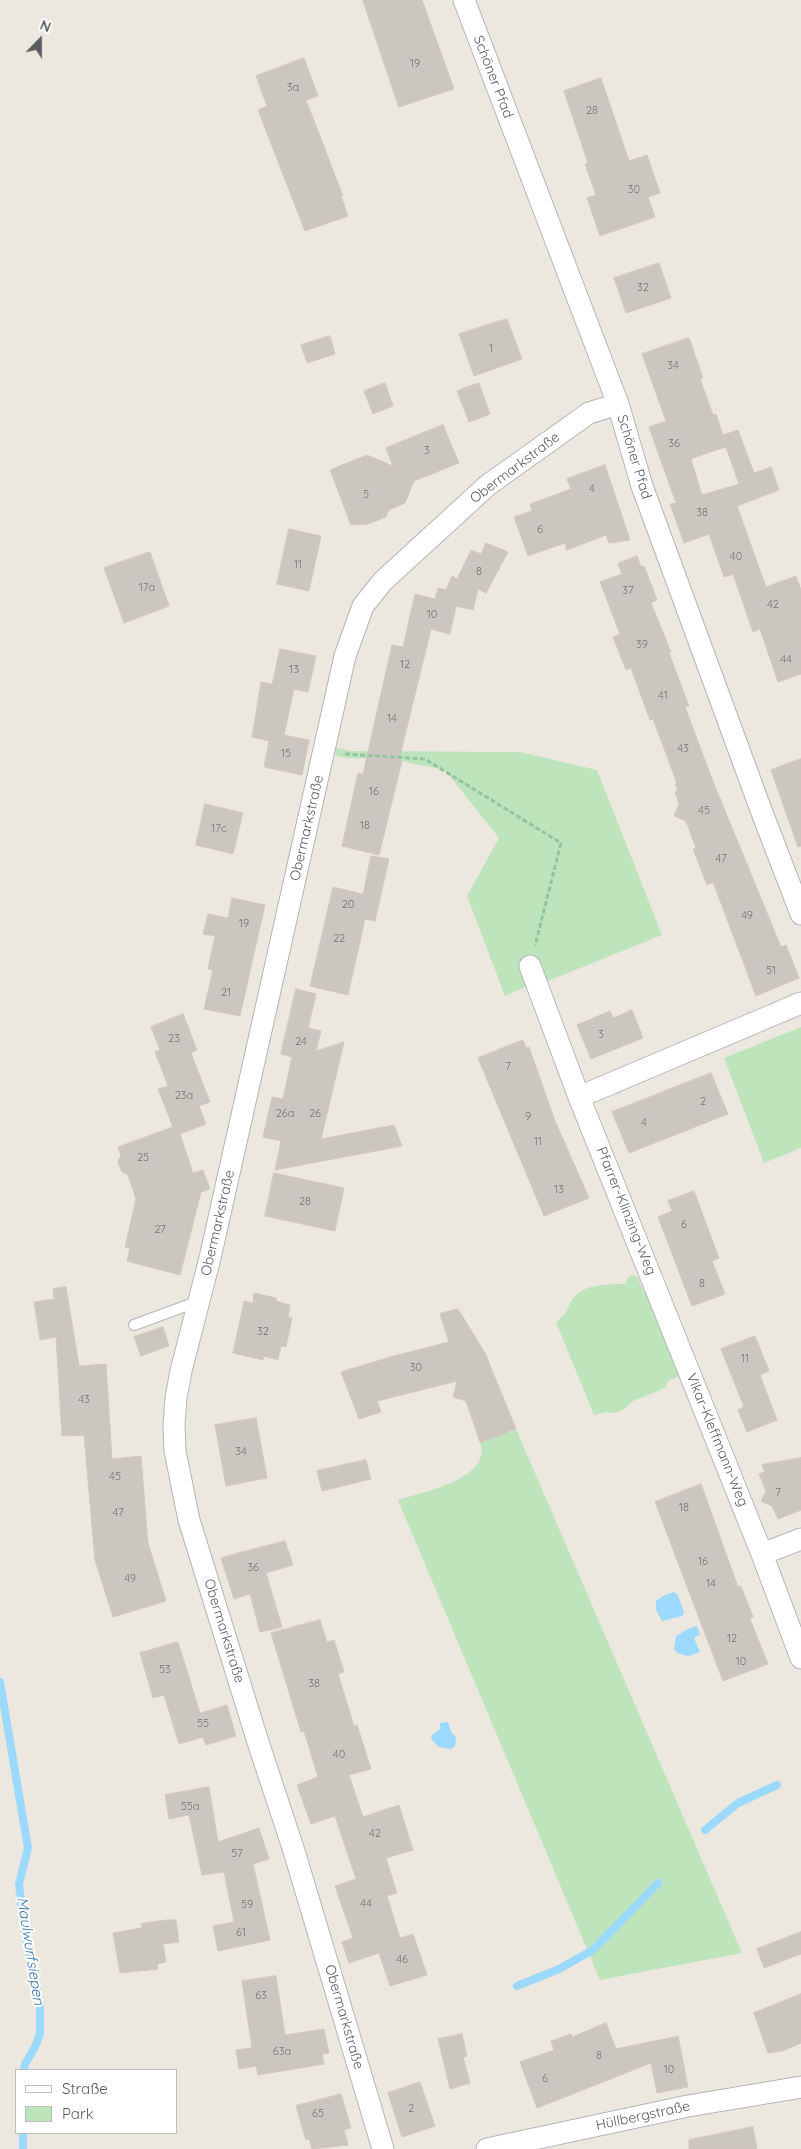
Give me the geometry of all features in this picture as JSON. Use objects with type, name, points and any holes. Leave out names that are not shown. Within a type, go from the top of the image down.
[{"type":"street","name":"Schöner Pfad","points":[[464,0],[618,404],[642,486],[801,914]]},
{"type":"street","name":"Obermarkstraße","points":[[383,2149],[294,1851],[189,1520],[175,1452],[176,1398],[200,1301],[345,656],[363,606],[383,581],[488,485],[588,414],[618,404]]},
{"type":"street","name":"Pfarrer-Klinzing-Weg","points":[[530,966],[579,1097],[672,1325]]},
{"type":"street","points":[[579,1097],[801,1003]]},
{"type":"street","name":"Vikar-Kleffmann-Weg","points":[[672,1325],[801,1658]]},
{"type":"street","points":[[762,1554],[801,1539]]},
{"type":"street","name":"Hüllbergstraße","points":[[487,2149],[688,2106],[801,2087]]},
{"type":"lane","points":[[134,1325],[200,1301]]},
{"type":"path","points":[[324,750],[346,754],[425,759],[561,843],[530,966]]},
{"type":"green space","points":[[336,748],[351,751],[520,752],[597,770],[662,935],[543,983],[541,980],[505,996],[467,896],[499,838],[445,770],[391,759],[347,758],[334,755]]},
{"type":"green space","points":[[801,1027],[801,1148],[764,1163],[724,1058]]},
{"type":"green space","points":[[633,1275],[638,1278],[644,1293],[651,1290],[685,1374],[668,1381],[665,1388],[633,1401],[623,1410],[615,1413],[606,1412],[594,1415],[556,1322],[564,1315],[573,1298],[580,1291],[599,1285],[625,1284],[628,1277]]},
{"type":"green space","points":[[516,1429],[742,1953],[600,1980],[398,1500],[438,1488],[466,1475],[476,1466],[481,1455],[480,1442]]},
{"type":"water","points":[[674,1592],[678,1595],[684,1612],[682,1616],[662,1621],[656,1610],[656,1601]]},
{"type":"water","points":[[697,1626],[700,1634],[694,1638],[700,1652],[688,1656],[677,1653],[674,1649],[676,1636]]},
{"type":"water","points":[[448,1722],[451,1732],[456,1737],[455,1746],[451,1749],[439,1747],[432,1740],[431,1736],[440,1729],[440,1723]]},
{"type":"building","points":[[363,0],[422,0],[454,89],[399,107]]},
{"type":"building","points":[[304,58],[318,96],[306,100],[343,196],[341,196],[348,216],[305,231],[258,110],[267,106],[256,76]]},
{"type":"building","points":[[601,78],[629,161],[647,155],[660,193],[648,197],[655,217],[600,236],[587,198],[596,195],[585,164],[588,163],[564,91]]},
{"type":"building","points":[[659,263],[671,298],[626,313],[614,278]]},
{"type":"building","points":[[507,319],[522,359],[474,376],[459,334]]},
{"type":"building","points":[[330,336],[335,354],[307,363],[301,345]]},
{"type":"building","points":[[689,338],[703,378],[700,379],[713,415],[716,414],[723,435],[738,430],[754,473],[771,467],[779,490],[737,506],[766,587],[796,576],[801,590],[801,674],[778,682],[760,629],[753,632],[733,574],[724,577],[709,534],[684,543],[670,504],[676,503],[649,427],[666,421],[642,354]],"holes":[[[726,447],[739,484],[702,495],[691,459]]]},
{"type":"building","points":[[385,383],[393,406],[373,414],[364,391]]},
{"type":"building","points":[[479,383],[490,414],[469,422],[457,391]]},
{"type":"building","points":[[443,425],[459,463],[414,481],[405,503],[389,510],[386,517],[368,524],[351,525],[330,470],[367,455],[393,466],[386,448]]},
{"type":"building","points":[[605,465],[630,540],[609,543],[606,535],[567,550],[565,543],[528,556],[514,517],[532,511],[530,504],[571,489],[567,479]]},
{"type":"building","points":[[289,529],[321,536],[309,591],[277,584]]},
{"type":"building","points":[[486,543],[508,552],[486,593],[478,589],[473,610],[456,606],[450,634],[431,629],[399,760],[402,761],[379,855],[342,846],[358,773],[363,774],[392,645],[403,647],[415,594],[435,599],[438,588],[446,590],[452,576],[457,579],[471,550],[481,554]]},
{"type":"building","points":[[150,552],[169,606],[124,623],[104,568]]},
{"type":"building","points":[[637,556],[641,567],[644,566],[657,600],[651,603],[671,652],[669,653],[689,706],[685,707],[712,779],[781,947],[786,945],[799,978],[756,996],[713,882],[707,885],[693,849],[696,848],[686,821],[674,816],[679,804],[675,792],[678,791],[675,784],[677,783],[653,719],[650,720],[631,668],[626,670],[613,637],[620,634],[600,582],[622,574],[618,564]]},
{"type":"building","points":[[280,649],[316,656],[308,692],[294,689],[284,735],[309,740],[302,775],[264,767],[269,741],[252,737],[261,682],[272,684]]},
{"type":"building","points":[[801,759],[801,846],[798,847],[771,770]]},
{"type":"building","points":[[205,804],[243,813],[233,854],[196,845]]},
{"type":"building","points":[[371,856],[389,859],[375,921],[365,919],[348,995],[310,986],[333,887],[363,894]]},
{"type":"building","points":[[232,898],[265,905],[240,1016],[204,1009],[213,970],[208,969],[215,936],[203,934],[208,914],[228,918]]},
{"type":"building","points":[[296,989],[316,994],[308,1028],[321,1031],[316,1051],[344,1042],[321,1139],[394,1125],[402,1146],[275,1170],[281,1141],[263,1137],[272,1097],[283,1099],[292,1057],[281,1054]]},
{"type":"building","points":[[632,1010],[643,1038],[591,1059],[577,1025],[610,1011],[613,1018]]},
{"type":"building","points":[[183,1014],[197,1050],[191,1053],[210,1102],[199,1106],[206,1124],[180,1134],[193,1173],[203,1170],[210,1189],[201,1192],[180,1275],[127,1261],[130,1248],[125,1247],[136,1199],[128,1175],[122,1172],[118,1162],[121,1155],[118,1147],[173,1127],[158,1089],[168,1086],[155,1052],[160,1050],[151,1027]]},
{"type":"building","points":[[523,1040],[526,1048],[529,1047],[555,1121],[589,1198],[544,1216],[478,1058]]},
{"type":"building","points":[[711,1073],[728,1114],[629,1153],[612,1112]]},
{"type":"building","points":[[274,1173],[344,1188],[335,1231],[265,1216]]},
{"type":"building","points":[[694,1191],[719,1258],[712,1261],[725,1294],[692,1306],[658,1217],[672,1211],[668,1201]]},
{"type":"building","points":[[66,1287],[79,1366],[106,1364],[112,1459],[141,1456],[148,1543],[166,1601],[113,1617],[95,1560],[84,1435],[62,1436],[56,1337],[40,1340],[34,1302],[54,1299],[53,1289]]},
{"type":"building","points":[[254,1293],[276,1298],[276,1301],[290,1305],[288,1317],[292,1318],[286,1347],[281,1346],[278,1360],[264,1356],[263,1360],[233,1353],[244,1301],[253,1303]]},
{"type":"building","points":[[458,1309],[485,1353],[516,1429],[480,1442],[466,1401],[453,1397],[457,1381],[377,1401],[381,1412],[359,1419],[341,1372],[449,1342],[440,1314]]},
{"type":"building","points":[[163,1327],[169,1346],[141,1356],[134,1337]]},
{"type":"building","points":[[755,1336],[769,1371],[760,1375],[777,1420],[747,1432],[738,1410],[744,1407],[721,1349]]},
{"type":"building","points":[[256,1418],[267,1478],[226,1486],[215,1425]]},
{"type":"building","points":[[801,1458],[801,1510],[778,1519],[772,1506],[761,1501],[766,1491],[759,1474],[765,1472],[762,1465]]},
{"type":"building","points":[[366,1460],[371,1479],[322,1491],[317,1471]]},
{"type":"building","points":[[701,1484],[738,1587],[741,1586],[753,1617],[750,1619],[768,1664],[723,1681],[655,1502]]},
{"type":"building","points":[[285,1541],[293,1565],[266,1573],[282,1627],[260,1632],[250,1594],[234,1599],[221,1558]]},
{"type":"building","points":[[320,1620],[327,1642],[334,1640],[344,1672],[338,1674],[354,1726],[357,1725],[371,1769],[349,1775],[363,1817],[399,1805],[413,1850],[386,1858],[397,1893],[387,1896],[400,1938],[413,1934],[427,1975],[390,1986],[379,1953],[349,1963],[342,1942],[353,1938],[335,1886],[356,1879],[335,1816],[311,1824],[297,1785],[318,1777],[304,1731],[301,1732],[271,1633]]},
{"type":"building","points":[[178,1642],[200,1713],[227,1705],[236,1736],[206,1745],[203,1737],[179,1744],[164,1695],[153,1698],[140,1653]]},
{"type":"building","points":[[209,1787],[218,1842],[259,1828],[269,1859],[253,1864],[270,1940],[218,1951],[213,1926],[234,1922],[224,1872],[202,1875],[189,1815],[169,1819],[165,1795]]},
{"type":"building","points":[[176,1920],[179,1942],[163,1944],[166,1962],[157,1964],[158,1969],[120,1973],[113,1933],[142,1928],[141,1924]]},
{"type":"building","points":[[801,1932],[801,1954],[764,1968],[757,1949]]},
{"type":"building","points":[[276,1976],[285,2035],[324,2029],[329,2053],[322,2054],[324,2064],[258,2075],[256,2066],[239,2069],[236,2050],[252,2048],[242,1981]]},
{"type":"building","points":[[801,1994],[801,2043],[782,2051],[768,2053],[754,2013]]},
{"type":"building","points":[[606,2023],[616,2049],[678,2036],[688,2087],[657,2093],[651,2063],[537,2108],[520,2062],[554,2050],[551,2041],[571,2034],[572,2037]]},
{"type":"building","points":[[462,2034],[467,2056],[463,2057],[470,2083],[450,2089],[438,2039]]},
{"type":"building","points":[[420,2082],[435,2126],[402,2137],[388,2093]]},
{"type":"building","points":[[341,2094],[351,2128],[344,2130],[348,2145],[312,2149],[309,2139],[306,2140],[296,2106]]},
{"type":"building","points":[[753,2127],[757,2149],[689,2149],[689,2140]]},
{"type":"waterway","name":"Maulwurfsiepen","points":[[0,1682],[28,1848],[19,1884],[24,1928],[40,2006],[40,2034],[24,2069]]},
{"type":"waterway","points":[[705,1830],[738,1803],[777,1785]]},
{"type":"waterway","points":[[517,1986],[559,1969],[593,1950],[658,1883]]},
{"type":"waterway","name":"Maulwurfsiepen","points":[[23,2134],[23,2149]]}]
